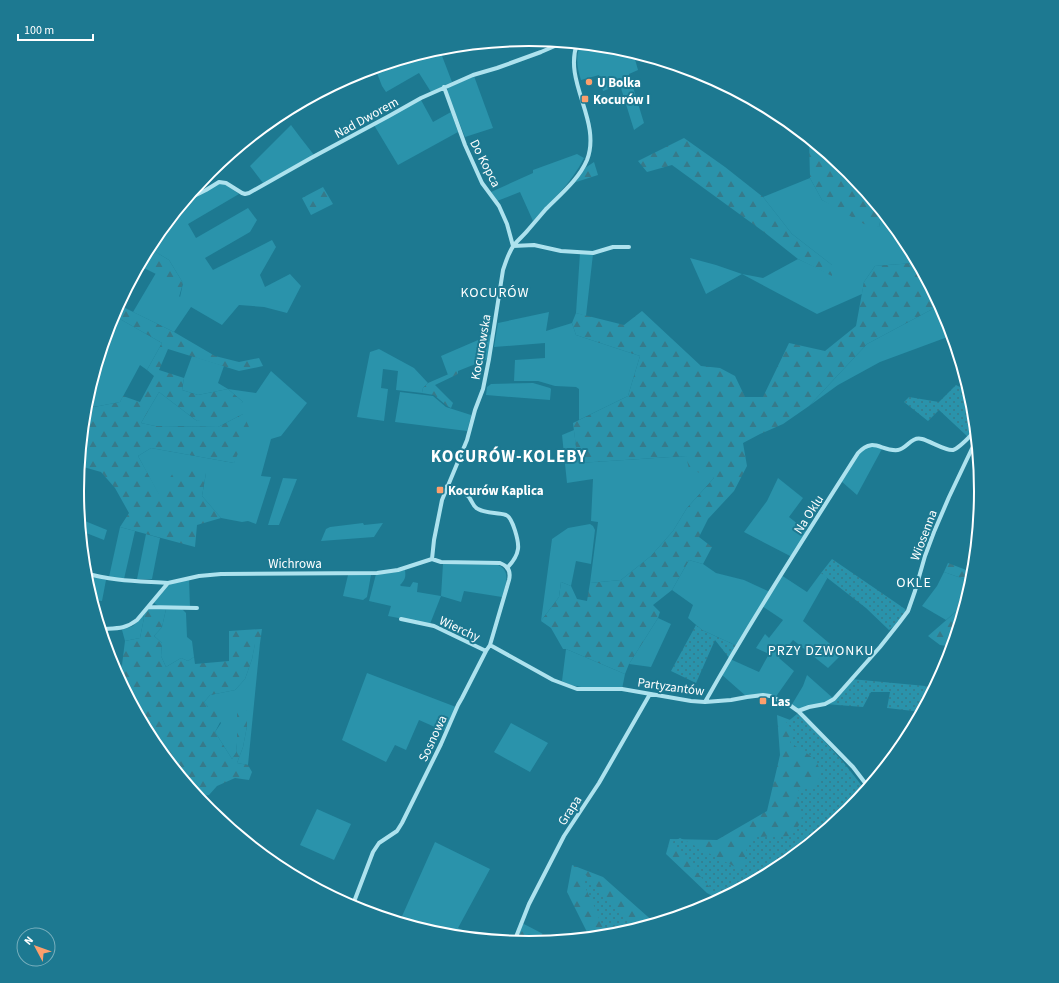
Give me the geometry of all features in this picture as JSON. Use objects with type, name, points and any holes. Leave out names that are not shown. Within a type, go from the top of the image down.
[{"type":"street","name":"Nad Dworem","points":[[199,194],[219,182],[226,183],[244,194],[249,193],[421,98],[473,75],[552,47]]},
{"type":"street","name":"Kocurowska","points":[[432,559],[434,540],[442,500],[467,440],[475,410],[483,389],[503,270],[509,253],[513,246],[569,186],[587,159],[590,131],[575,74],[574,52],[575,49]]},
{"type":"street","name":"Do Kopca","points":[[444,87],[464,145],[482,183],[500,206],[513,246]]},
{"type":"street","points":[[513,246],[534,245],[561,251],[588,253],[613,247],[629,247]]},
{"type":"street","name":"Na Oklu","points":[[705,702],[789,561],[858,453],[867,445],[874,445],[890,450],[901,450],[916,439],[922,439],[952,450],[957,448],[971,435]]},
{"type":"street","name":"Wiosenna","points":[[798,711],[825,704],[834,699],[885,641],[908,611],[934,532],[972,447]]},
{"type":"street","points":[[447,486],[455,488],[466,495],[472,504],[479,510],[510,518],[519,545],[515,558],[507,568]]},
{"type":"street","name":"Wichrowa","points":[[93,576],[109,579],[168,583],[199,576],[221,574],[377,573],[398,570],[432,559],[441,562],[500,563],[507,568]]},
{"type":"street","name":"Sosnowa","points":[[354,901],[373,852],[379,843],[397,830],[402,823],[441,744],[458,705],[490,646],[509,580],[510,573],[507,568]]},
{"type":"street","points":[[106,628],[121,628],[131,625],[168,583]]},
{"type":"street","points":[[148,607],[197,608]]},
{"type":"street","name":"Wierchy","points":[[401,619],[434,626],[486,651]]},
{"type":"street","name":"Partyzantów","points":[[490,646],[546,676],[579,689],[622,689],[691,702],[770,696],[798,711],[853,767],[865,783]]},
{"type":"street","name":"Grapa","points":[[516,937],[529,904],[564,836],[599,783],[650,694]]},
{"type":"green space","points":[[579,49],[588,50],[635,59],[638,70],[629,74],[644,123],[634,130],[620,85],[603,91],[599,75],[581,80],[577,62]]},
{"type":"green space","points":[[442,55],[452,82],[431,92],[419,73],[386,92],[377,73],[414,61]]},
{"type":"green space","points":[[474,76],[493,128],[465,137],[447,92],[448,88]]},
{"type":"green space","points":[[421,100],[433,122],[451,112],[458,132],[398,165],[374,125]]},
{"type":"green space","points":[[291,125],[314,155],[263,183],[250,166]]},
{"type":"green space","points":[[684,138],[725,167],[763,197],[792,234],[832,265],[832,276],[798,259],[764,232],[672,165],[647,172],[638,161]]},
{"type":"green space","points":[[809,145],[845,176],[881,217],[879,227],[864,224],[822,200],[810,178]]},
{"type":"green space","points":[[577,154],[584,158],[574,176],[533,221],[520,192],[497,201],[491,192],[533,173],[533,170]]},
{"type":"green space","points":[[594,162],[598,175],[573,183],[585,168]]},
{"type":"green space","points":[[810,178],[822,200],[879,227],[881,217],[912,263],[875,266],[864,282],[862,294],[817,314],[742,274],[763,278],[798,259],[832,275],[832,265],[792,234],[763,197]]},
{"type":"green space","points":[[219,183],[226,185],[239,194],[188,224],[196,238],[248,208],[257,220],[250,232],[205,258],[213,270],[272,240],[276,247],[260,275],[265,287],[290,274],[301,286],[287,313],[264,307],[239,305],[222,325],[191,307],[174,332],[133,312],[156,273],[180,297],[183,283],[169,260],[155,251],[176,220],[196,197],[208,191]]},
{"type":"green space","points":[[323,187],[333,204],[311,215],[302,198]]},
{"type":"green space","points":[[155,251],[169,260],[183,283],[179,297],[156,274],[144,268]]},
{"type":"green space","points":[[580,253],[593,254],[586,316],[576,313]]},
{"type":"green space","points":[[690,258],[716,265],[742,274],[706,294]]},
{"type":"green space","points":[[912,263],[935,308],[867,344],[809,406],[783,424],[743,443],[747,466],[734,491],[708,519],[699,537],[712,547],[703,564],[689,560],[672,590],[653,605],[660,612],[658,618],[629,664],[625,674],[563,649],[551,628],[541,621],[559,597],[561,582],[571,586],[577,599],[587,601],[590,583],[621,580],[651,556],[673,531],[687,508],[714,478],[689,469],[686,456],[578,463],[573,423],[628,396],[640,356],[576,335],[572,323],[576,313],[624,325],[642,311],[701,366],[720,368],[735,376],[745,397],[763,397],[789,343],[825,351],[856,326],[864,282],[875,266]]},
{"type":"green space","points":[[124,307],[174,332],[215,356],[239,362],[259,358],[263,366],[239,371],[168,349],[159,370],[184,378],[182,390],[198,395],[228,389],[243,402],[221,416],[197,421],[159,392],[141,423],[155,426],[218,427],[243,414],[249,427],[234,463],[151,448],[138,456],[159,494],[177,467],[206,473],[202,496],[221,518],[197,525],[195,547],[120,527],[129,513],[115,488],[101,472],[85,467],[88,433],[93,406],[94,407],[120,402],[123,396],[140,402],[154,376],[147,370],[162,343],[119,318]]},
{"type":"green space","points":[[935,308],[947,337],[880,362],[838,385],[809,406],[867,344]]},
{"type":"green space","points":[[549,312],[546,331],[572,323],[576,335],[640,356],[628,396],[579,420],[579,389],[576,387],[555,386],[538,381],[514,381],[515,360],[545,358],[545,343],[494,347],[498,323]]},
{"type":"green space","points":[[119,318],[162,343],[147,370],[140,365],[120,402],[94,407],[93,406],[99,376]]},
{"type":"green space","points":[[492,334],[488,359],[448,375],[441,356]]},
{"type":"green space","points":[[379,349],[414,368],[428,383],[423,388],[422,393],[396,390],[398,371],[383,369],[381,388],[388,389],[384,421],[357,417],[370,352]]},
{"type":"green space","points":[[192,356],[224,366],[218,383],[228,389],[198,395],[182,390],[184,378]]},
{"type":"green space","points":[[458,370],[458,374],[435,385],[453,403],[451,408],[434,395],[422,393],[423,388],[428,383]]},
{"type":"green space","points":[[271,371],[307,403],[281,436],[271,439],[261,476],[271,477],[256,524],[248,521],[242,522],[221,518],[202,496],[206,473],[159,495],[138,456],[151,448],[234,463],[243,414],[218,427],[155,426],[141,423],[159,392],[197,421],[243,402],[228,389],[256,393]]},
{"type":"green space","points":[[533,383],[551,389],[550,400],[486,395],[487,387],[491,384]]},
{"type":"green space","points":[[956,385],[963,388],[971,434],[968,437],[939,410],[928,421],[904,402],[909,397],[939,402]]},
{"type":"green space","points":[[400,392],[433,396],[446,407],[471,415],[467,431],[395,422]]},
{"type":"green space","points":[[574,430],[578,463],[686,456],[714,478],[687,508],[673,531],[651,556],[621,580],[590,583],[598,522],[591,521],[593,479],[567,483],[562,435]]},
{"type":"green space","points":[[867,445],[883,447],[857,495],[841,481],[858,453]]},
{"type":"green space","points":[[283,478],[297,479],[279,525],[268,525]]},
{"type":"green space","points":[[778,478],[803,498],[789,517],[808,532],[792,557],[744,532],[767,501]]},
{"type":"green space","points":[[85,521],[107,530],[104,540],[86,533]]},
{"type":"green space","points":[[363,523],[364,525],[383,523],[374,537],[321,541],[326,529],[330,527]]},
{"type":"green space","points":[[590,524],[595,530],[591,564],[576,561],[571,586],[561,582],[559,597],[541,621],[552,539],[568,528]]},
{"type":"green space","points":[[120,527],[135,531],[124,579],[109,577]]},
{"type":"green space","points":[[146,534],[160,538],[152,579],[137,579]]},
{"type":"green space","points":[[832,559],[908,611],[899,623],[889,630],[866,608],[821,573]]},
{"type":"green space","points":[[689,560],[703,564],[716,573],[744,580],[770,592],[781,575],[807,592],[821,573],[828,577],[803,621],[842,654],[828,668],[793,640],[779,658],[794,671],[775,698],[770,696],[747,697],[721,674],[730,659],[759,672],[769,654],[756,648],[765,634],[769,638],[783,620],[762,606],[737,646],[702,630],[688,618],[693,605],[672,590]]},
{"type":"green space","points":[[948,563],[967,570],[966,579],[944,572]]},
{"type":"green space","points":[[443,564],[498,565],[505,571],[506,584],[502,597],[464,591],[461,602],[441,596]]},
{"type":"green space","points":[[405,570],[405,578],[400,585],[401,586],[410,587],[413,582],[418,583],[417,592],[441,596],[430,624],[388,616],[391,606],[369,601],[376,574]]},
{"type":"green space","points":[[944,572],[966,579],[960,609],[946,620],[922,606],[937,586]]},
{"type":"green space","points":[[348,575],[371,575],[367,597],[363,600],[343,596]]},
{"type":"green space","points":[[93,577],[106,580],[102,601],[98,601]]},
{"type":"green space","points":[[189,579],[190,607],[159,606],[155,604],[154,602],[170,584]]},
{"type":"green space","points":[[148,607],[166,609],[162,627],[154,636],[162,643],[161,656],[166,667],[181,658],[188,661],[194,657],[195,664],[229,661],[229,631],[262,629],[260,643],[255,644],[252,659],[245,679],[235,690],[210,695],[204,702],[208,707],[220,707],[225,713],[215,732],[232,759],[236,753],[237,710],[241,706],[247,711],[247,726],[243,747],[237,763],[248,765],[252,772],[249,780],[235,778],[217,786],[209,795],[204,796],[176,763],[159,739],[130,689],[120,667],[122,665],[125,641],[140,638],[144,618],[143,613]]},
{"type":"green space","points":[[166,609],[182,609],[186,613],[187,637],[192,641],[194,657],[188,661],[181,658],[166,667],[161,656],[162,643],[154,636],[162,627]]},
{"type":"green space","points":[[959,609],[947,646],[940,645],[928,636]]},
{"type":"green space","points":[[143,615],[144,618],[140,638],[125,641],[122,630],[133,626]]},
{"type":"green space","points":[[658,618],[671,624],[651,667],[629,664]]},
{"type":"green space","points":[[696,625],[702,630],[737,646],[730,659],[715,640],[696,683],[671,671]]},
{"type":"green space","points":[[255,643],[260,643],[248,765],[237,763],[243,747],[247,726],[247,711],[237,710],[236,753],[232,759],[215,732],[221,723],[204,702],[210,695],[235,690],[245,679],[252,659]]},
{"type":"green space","points":[[566,649],[625,674],[622,689],[581,687],[562,681]]},
{"type":"green space","points":[[367,673],[456,707],[444,731],[419,720],[406,750],[395,745],[386,762],[342,740]]},
{"type":"green space","points":[[807,675],[834,699],[825,704],[798,711],[791,706],[803,686]]},
{"type":"green space","points":[[851,679],[930,686],[916,711],[887,708],[890,692],[871,692],[863,707],[825,704]]},
{"type":"green space","points":[[797,714],[809,724],[844,763],[863,787],[845,807],[801,845],[752,877],[716,896],[672,842],[680,838],[739,869],[744,862],[748,842],[756,837],[790,836],[796,830],[800,824],[802,815],[796,792],[804,788],[814,787],[821,775],[820,769],[814,760],[805,752],[790,743],[794,731],[786,723]]},
{"type":"green space","points":[[777,715],[814,729],[859,791],[845,807],[801,845],[752,877],[714,897],[707,893],[666,854],[670,839],[717,840],[767,811],[780,755]]},
{"type":"green space","points":[[511,723],[548,743],[530,772],[494,752]]},
{"type":"green space","points":[[317,809],[351,824],[334,860],[300,845]]},
{"type":"green space","points":[[435,842],[490,869],[458,928],[467,932],[414,922],[401,918]]},
{"type":"green space","points":[[572,865],[603,877],[651,920],[588,933],[567,892]]},
{"type":"green space","points":[[583,872],[625,917],[634,924],[605,930],[601,924],[583,883]]},
{"type":"green space","points":[[522,923],[545,935],[544,937],[516,937]]},
{"type":"place","name":"U Bolka","points":[[589,82]]},
{"type":"place","name":"Kocurów I","points":[[585,99]]},
{"type":"place","name":"Kocurów Kaplica","points":[[440,490]]},
{"type":"place","name":"Las","points":[[763,701]]},
{"type":"district","name":"KOCURÓW","points":[[495,292]]},
{"type":"district","name":"KOCURÓW-KOLEBY","points":[[509,456]]},
{"type":"district","name":"OKLE","points":[[914,582]]},
{"type":"district","name":"PRZY DZWONKU","points":[[821,650]]}]
